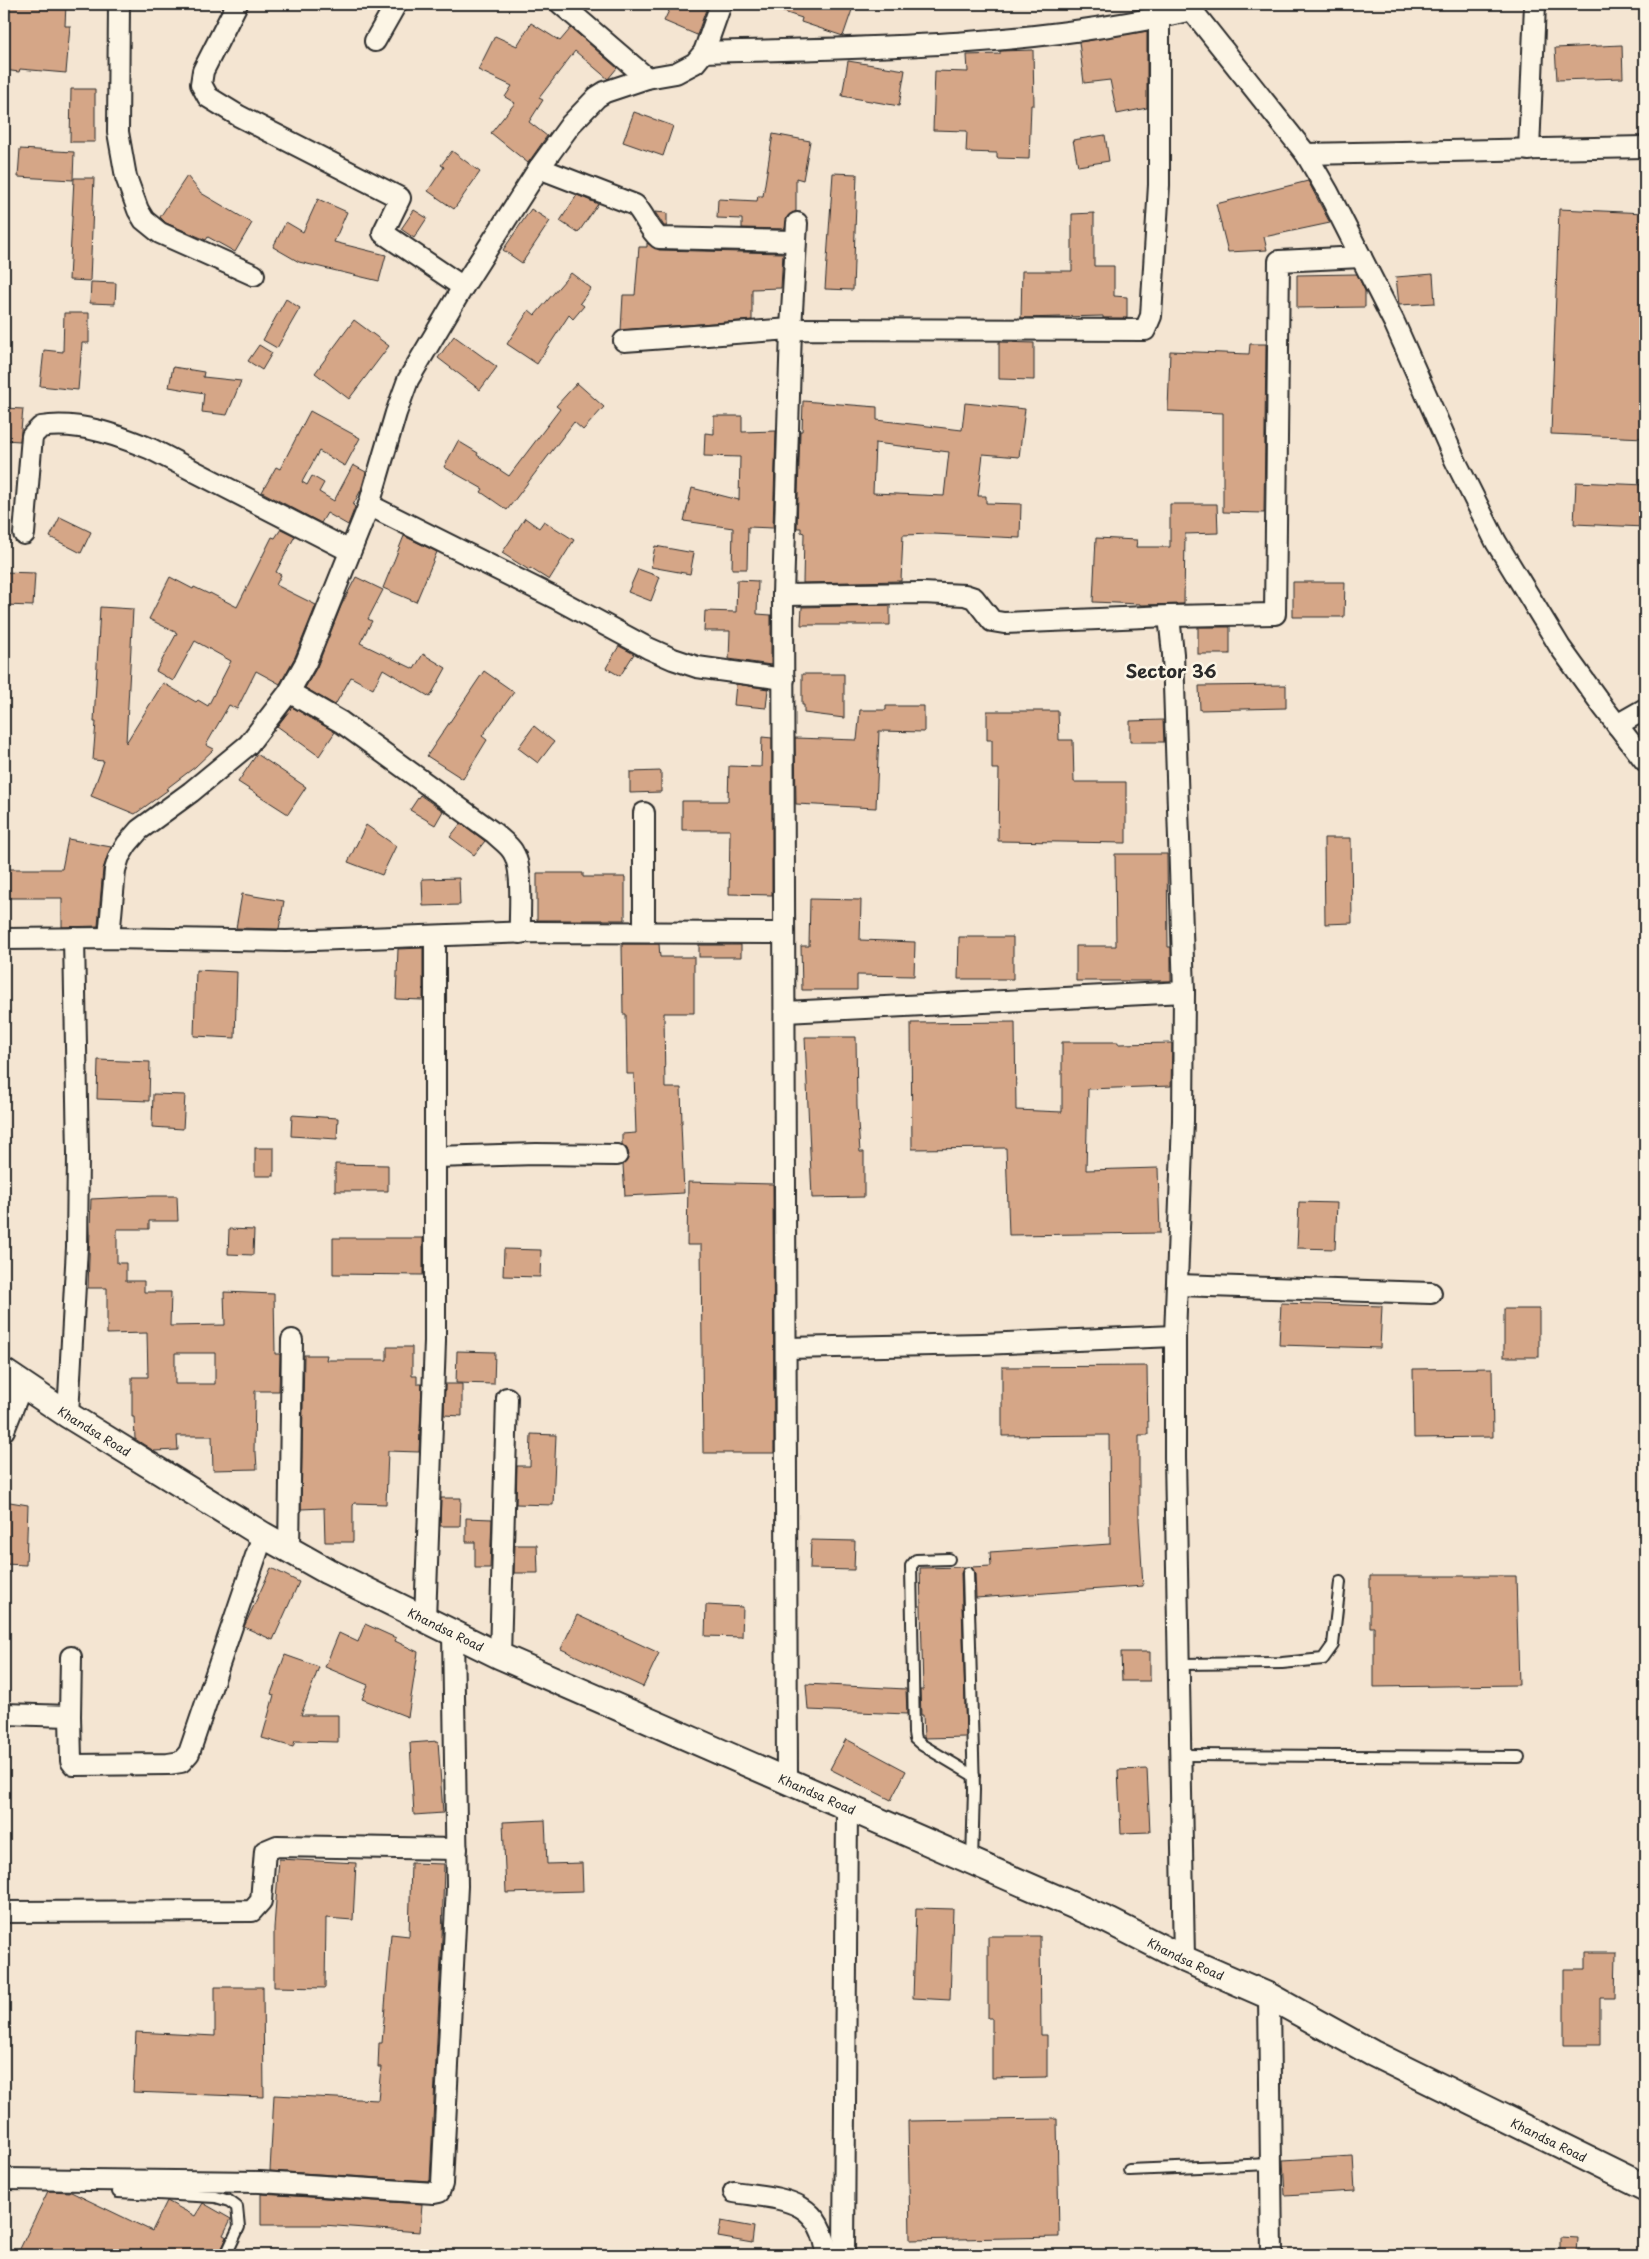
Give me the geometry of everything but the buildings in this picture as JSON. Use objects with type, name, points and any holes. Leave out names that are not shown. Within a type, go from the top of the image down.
[{"type":"street","points":[[119,4],[118,132],[126,177],[138,210],[144,220],[160,233],[254,275]]},
{"type":"street","points":[[238,4],[203,70],[201,84],[208,97],[239,116],[400,198],[382,233],[463,286]]},
{"type":"street","points":[[375,42],[396,4]]},
{"type":"street","points":[[560,4],[647,78]]},
{"type":"street","points":[[109,938],[115,870],[127,844],[139,830],[192,792],[248,744],[289,692],[306,662],[369,506],[396,413],[408,380],[463,286],[539,168],[571,124],[597,97],[605,92],[647,78],[656,78],[686,69],[695,63],[704,52],[721,4]]},
{"type":"street","points":[[1529,150],[1535,4]]},
{"type":"street","points":[[704,52],[965,43],[1159,18],[1190,7],[1306,154],[1394,322],[1455,460],[1496,542],[1560,647],[1645,761]]},
{"type":"street","points":[[624,341],[791,329],[1145,330],[1151,316],[1158,204],[1159,18]]},
{"type":"street","points":[[1306,154],[1645,147]]},
{"type":"street","points":[[539,168],[635,205],[641,211],[652,233],[659,238],[796,232],[791,329],[783,595],[787,1781]]},
{"type":"street","points":[[783,595],[922,593],[965,595],[974,598],[992,621],[1004,623],[1169,616],[1275,614],[1279,261],[1361,257]]},
{"type":"street","points":[[24,534],[32,436],[41,427],[61,427],[94,429],[121,436],[350,551]]},
{"type":"street","points":[[369,506],[555,598],[656,652],[697,667],[784,679]]},
{"type":"street","points":[[1169,616],[1173,654],[1184,992],[1183,1120],[1175,1336],[1175,1457],[1182,1755],[1184,1959]]},
{"type":"street","points":[[289,692],[341,722],[494,833],[513,852],[517,861],[519,877],[520,933]]},
{"type":"street","points":[[1617,725],[1645,709]]},
{"type":"street","points":[[644,813],[644,931]]},
{"type":"street","points":[[4,940],[109,938],[286,941],[644,931],[784,933]]},
{"type":"street","points":[[425,1620],[436,1341],[436,936]]},
{"type":"street","points":[[68,1415],[77,1228],[78,1154],[74,938]]},
{"type":"street","points":[[785,1012],[1184,992]]},
{"type":"street","points":[[436,1157],[536,1154],[617,1155]]},
{"type":"street","points":[[1178,1285],[1432,1293]]},
{"type":"street","points":[[786,1348],[982,1344],[1175,1336]]},
{"type":"street","points":[[289,1550],[292,1340]]},
{"type":"street","points":[[4,1430],[13,1379]]},
{"type":"street","name":"Khandsa Road","points":[[13,1379],[263,1535],[327,1572],[500,1656],[1109,1921],[1184,1959],[1269,1996],[1372,2053],[1645,2187]]},
{"type":"street","points":[[500,1656],[507,1398]]},
{"type":"street","points":[[70,1657],[71,1761],[74,1765],[168,1764],[181,1762],[189,1753],[263,1535]]},
{"type":"street","points":[[4,2179],[260,2182],[440,2192],[444,2155],[457,1886],[453,1633]]},
{"type":"street","points":[[4,1714],[70,1716]]},
{"type":"street","points":[[844,2255],[847,1807]]},
{"type":"street","points":[[4,1912],[252,1911],[260,1901],[265,1851],[277,1846],[457,1849]]},
{"type":"street","points":[[1269,1996],[1272,2255]]},
{"type":"street","points":[[734,2192],[791,2201],[808,2210],[820,2227],[827,2255]]},
{"type":"lane","points":[[949,1559],[916,1560],[911,1566],[914,1733],[915,1738],[922,1745],[974,1776]]},
{"type":"lane","points":[[968,1573],[974,1776],[972,1862]]},
{"type":"lane","points":[[1179,1664],[1282,1663],[1323,1658],[1333,1645],[1340,1582]]},
{"type":"lane","points":[[1182,1755],[1519,1757]]},
{"type":"lane","points":[[1129,2170],[1271,2164]]},
{"type":"lane","points":[[118,2192],[216,2198],[229,2201],[237,2207],[239,2227],[226,2255]]},
{"type":"district","name":"Sector 36","points":[[1171,670]]}]
